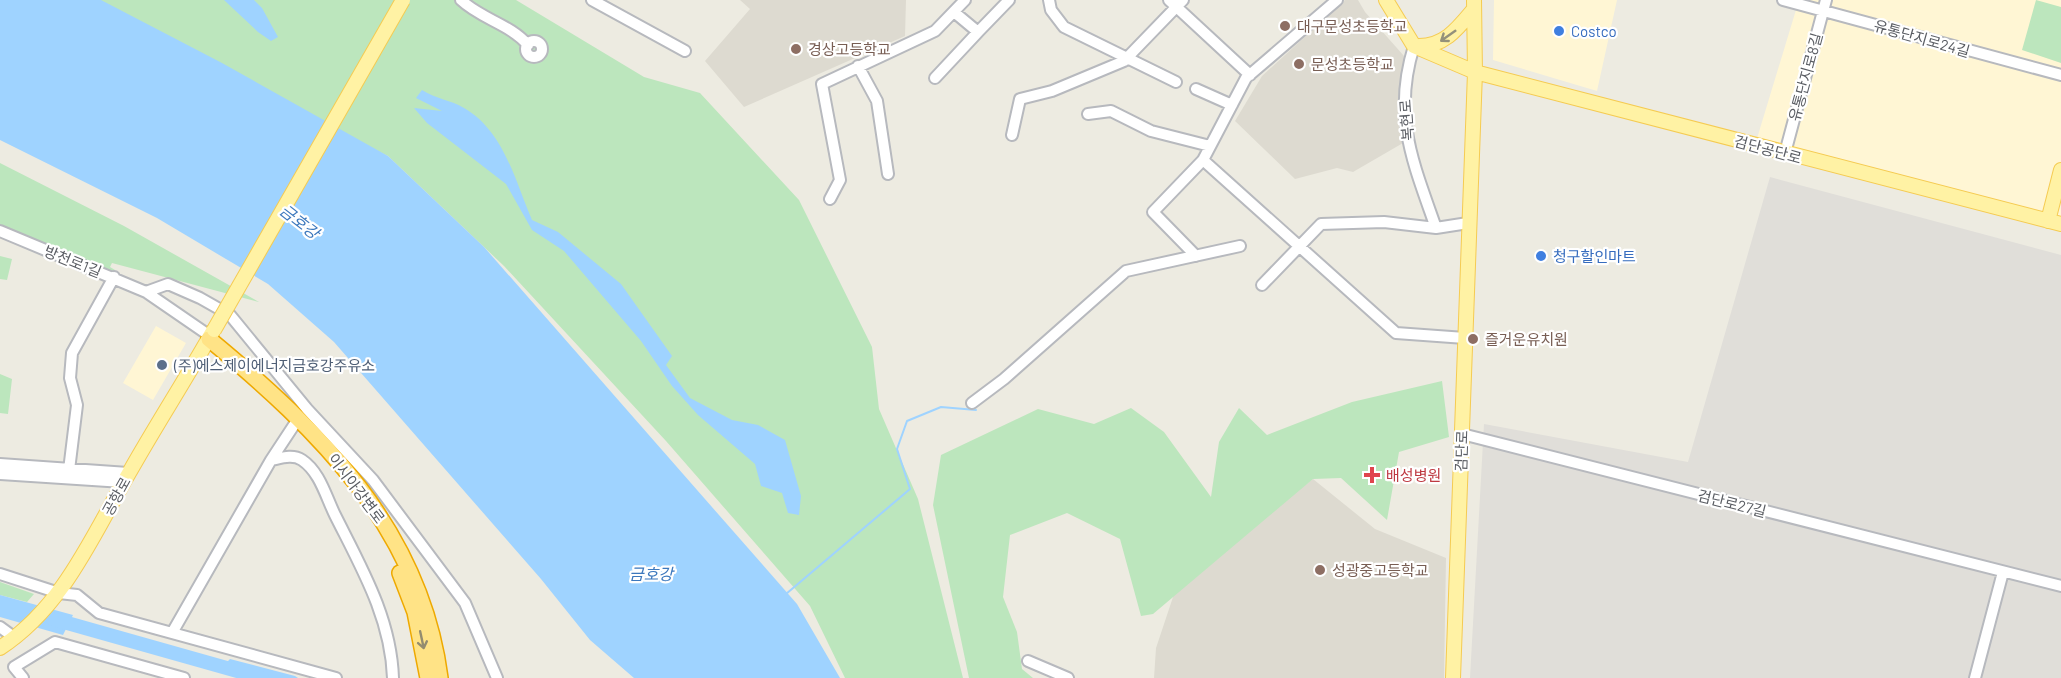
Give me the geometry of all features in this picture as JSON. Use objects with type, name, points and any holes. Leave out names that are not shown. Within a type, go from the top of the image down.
[{"type":"highway","name":"이시아강변로","points":[[209,337],[247,379],[319,451],[381,535],[413,605],[423,643],[428,678]]},
{"type":"highway","name":"이시아강변로","points":[[209,337],[265,385],[311,431],[370,501],[421,592],[435,640],[440,678]]},
{"type":"main road","name":"공항로","points":[[0,648],[15,638],[59,593],[74,572],[403,0]]},
{"type":"main road","points":[[1386,0],[1414,46],[1475,72]]},
{"type":"main road","points":[[1414,46],[1432,46],[1453,35],[1474,5]]},
{"type":"main road","name":"검단로","points":[[1453,678],[1475,72],[1474,5]]},
{"type":"main road","name":"검단공단로","points":[[1475,72],[2054,223]]},
{"type":"main road","points":[[2054,223],[2061,170]]},
{"type":"street","points":[[461,0],[474,12],[521,37],[528,45]]},
{"type":"street","points":[[592,0],[685,51]]},
{"type":"street","points":[[830,199],[840,180],[822,84],[935,30],[965,0]]},
{"type":"street","points":[[935,78],[1009,0]]},
{"type":"street","points":[[1049,0],[1051,10],[1064,27],[1176,82]]},
{"type":"street","name":"유통단지로24길","points":[[1783,0],[1824,5],[2061,75]]},
{"type":"street","points":[[1196,256],[1153,212],[1203,160],[1250,75],[1334,1]]},
{"type":"street","points":[[1012,135],[1020,99],[1052,91],[1124,61],[1176,2],[1250,75]]},
{"type":"street","name":"유통단지로8길","points":[[1785,153],[1824,5]]},
{"type":"street","points":[[954,12],[978,32]]},
{"type":"street","name":"복현로","points":[[1414,46],[1406,72],[1404,91],[1407,144],[1436,228]]},
{"type":"street","points":[[858,66],[876,101],[888,174]]},
{"type":"street","points":[[1196,89],[1232,105]]},
{"type":"street","points":[[1088,114],[1112,111],[1151,131],[1210,146]]},
{"type":"street","points":[[1203,160],[1396,333],[1465,338]]},
{"type":"street","points":[[1262,285],[1321,224],[1384,222],[1436,228],[1468,223]]},
{"type":"street","name":"방천로1길","points":[[0,231],[146,292],[209,337]]},
{"type":"street","points":[[972,403],[1004,380],[1126,271],[1240,246]]},
{"type":"street","points":[[69,470],[77,405],[70,378],[72,353],[114,277]]},
{"type":"street","points":[[146,292],[168,284],[179,288],[230,315],[248,334],[307,409],[373,480],[465,603],[497,678]]},
{"type":"street","points":[[172,633],[294,424]]},
{"type":"street","name":"검단로27길","points":[[1462,434],[2061,586]]},
{"type":"street","points":[[271,460],[290,456],[302,460],[317,477],[371,584],[392,652],[393,678]]},
{"type":"street","points":[[0,464],[126,478]]},
{"type":"street","points":[[0,474],[126,478]]},
{"type":"street","points":[[1975,678],[2003,572]]},
{"type":"street","points":[[0,574],[59,593],[77,595],[99,613],[336,678]]},
{"type":"street","points":[[0,627],[15,638]]},
{"type":"street","points":[[23,678],[14,667],[55,642],[184,678]]},
{"type":"street","points":[[1028,661],[1068,678]]},
{"type":"shaded area","name":"경상고등학교","points":[[740,0],[906,0],[905,36],[744,107],[705,61],[750,9]]},
{"type":"shaded area","name":"대구문성초등학교","points":[[1345,0],[1358,0],[1365,12],[1404,56],[1406,67],[1401,106],[1403,143],[1353,172],[1337,168],[1295,179],[1235,121],[1262,76]]},
{"type":"shaded area","name":"Costco","points":[[1494,0],[1617,0],[1597,91],[1493,60]]},
{"type":"shaded area","points":[[1799,0],[2061,0],[2061,221],[1755,145]]},
{"type":"shaded area","points":[[1770,177],[2061,255],[2061,678],[1470,678],[1484,424],[1688,462]]},
{"type":"shaded area","points":[[156,326],[186,343],[153,400],[123,383]]},
{"type":"shaded area","name":"성광중고등학교","points":[[1313,479],[1375,529],[1446,558],[1444,678],[1154,678],[1156,648],[1178,582]]},
{"type":"green space","points":[[89,0],[516,0],[644,77],[700,93],[799,200],[872,347],[879,409],[918,499],[963,678],[845,678],[810,606],[666,441],[504,266],[388,156],[290,109]]},
{"type":"green space","points":[[2036,0],[2061,7],[2061,63],[2022,50]]},
{"type":"green space","points":[[0,163],[124,226],[259,302],[112,263],[110,267],[115,270],[113,274],[0,226]]},
{"type":"green space","points":[[0,256],[12,259],[7,280],[0,279]]},
{"type":"green space","points":[[0,374],[12,379],[8,414],[0,413]]},
{"type":"green space","points":[[1442,381],[1449,437],[1399,452],[1387,520],[1341,478],[1313,479],[1153,614],[1141,616],[1120,539],[1067,513],[1010,535],[1003,597],[1017,632],[1022,669],[1033,678],[969,678],[933,505],[941,455],[1038,409],[1094,424],[1131,408],[1164,432],[1211,497],[1219,442],[1239,408],[1267,435],[1352,402]]},
{"type":"green space","points":[[0,582],[34,594],[27,602],[0,595]]},
{"type":"water","name":"금호강","points":[[0,0],[101,0],[222,63],[388,156],[484,247],[797,604],[840,678],[634,678],[590,640],[541,579],[334,342],[268,284],[157,218],[0,140]]},
{"type":"water","points":[[224,0],[254,0],[262,8],[278,37],[271,41]]},
{"type":"water","points":[[422,90],[464,108],[489,130],[507,158],[532,220],[558,232],[621,284],[672,356],[666,365],[690,398],[732,420],[758,425],[785,440],[801,496],[799,515],[788,513],[782,493],[761,486],[755,464],[698,415],[672,386],[641,341],[564,251],[532,230],[506,184],[427,123],[414,108],[442,111],[416,98]]},
{"type":"water","points":[[0,595],[73,615],[63,635],[0,617]]},
{"type":"water","points":[[230,659],[298,678],[265,678],[225,664]]},
{"type":"waterway","points":[[786,594],[910,489],[897,449],[907,421],[941,407],[976,410]]},
{"type":"waterway","points":[[53,619],[262,678]]},
{"type":"place","name":"대구문성초등학교","points":[[1285,26]]},
{"type":"place","name":"Costco","points":[[1559,31]]},
{"type":"place","name":"경상고등학교","points":[[796,49]]},
{"type":"place","name":"문성초등학교","points":[[1299,64]]},
{"type":"place","name":"청구할인마트","points":[[1541,256]]},
{"type":"place","name":"즐거운유치원","points":[[1473,339]]},
{"type":"place","name":"(주)에스제이에너지금호강주유소","points":[[162,365]]},
{"type":"place","name":"배성병원","points":[[1372,475]]},
{"type":"place","name":"성광중고등학교","points":[[1320,570]]}]
